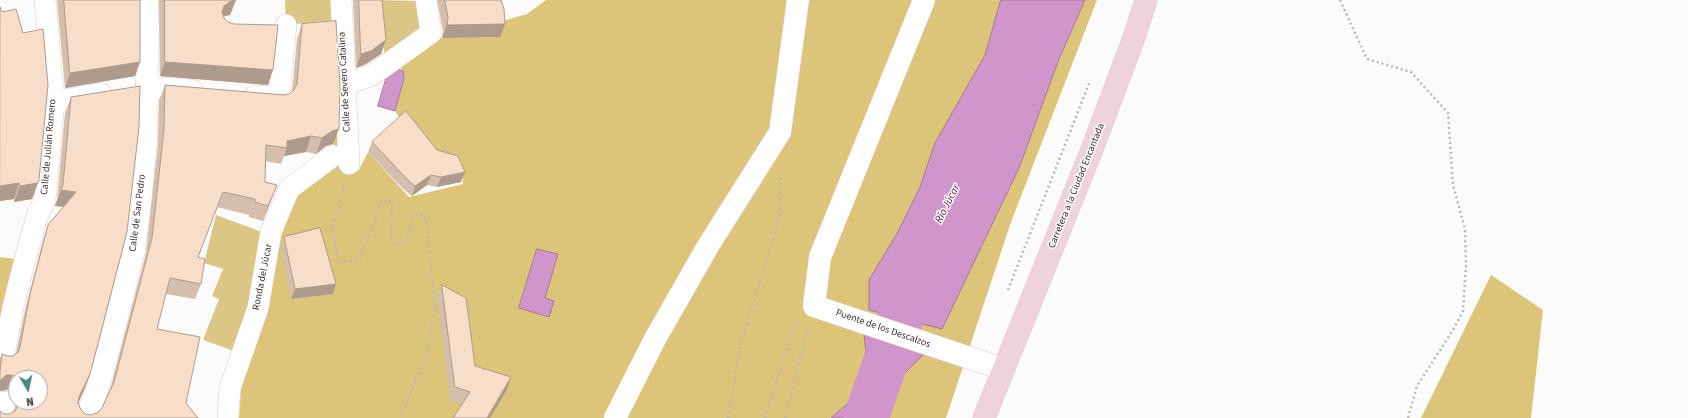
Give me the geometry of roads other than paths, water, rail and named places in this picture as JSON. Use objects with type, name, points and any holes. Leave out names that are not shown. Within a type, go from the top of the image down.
[{"type":"main road","name":"Carretera a la Ciudad Encantada","points":[[984,418],[1091,152],[1135,35],[1146,0]]},
{"type":"street","name":"Calle de Julián Romero","points":[[2,360],[13,307],[29,245],[37,216],[45,199],[54,102],[45,0]]},
{"type":"street","name":"Calle de San Pedro","points":[[85,418],[96,394],[134,250],[146,143],[148,28],[146,0]]},
{"type":"street","name":"Calle de Severo Catalina","points":[[341,0],[345,85],[341,160]]},
{"type":"street","points":[[345,85],[372,75],[431,33],[426,0]]},
{"type":"street","points":[[615,418],[656,339],[708,246],[780,132],[798,0]]},
{"type":"street","name":"Puente de los Descalzos","points":[[924,0],[820,257],[823,309],[1003,369]]},
{"type":"street","points":[[240,95],[279,98],[276,27]]},
{"type":"street","points":[[54,102],[146,87],[208,92]]},
{"type":"street","name":"Ronda del Júcar","points":[[228,418],[230,388],[258,308],[271,232],[289,189],[341,160]]},
{"type":"water","points":[[1001,0],[1085,0],[1059,59],[1019,168],[942,329],[869,310],[869,280],[898,232],[920,187],[935,143],[985,55]]},
{"type":"water","points":[[390,66],[403,71],[404,78],[395,111],[378,106]]},
{"type":"water","points":[[537,249],[558,254],[545,298],[554,301],[549,317],[519,308]]},
{"type":"water","points":[[864,331],[924,354],[903,375],[896,393],[875,406],[872,418],[831,418],[851,401],[866,353]]},
{"type":"waterway","name":"Río Júcar","points":[[866,418],[921,260]]}]
